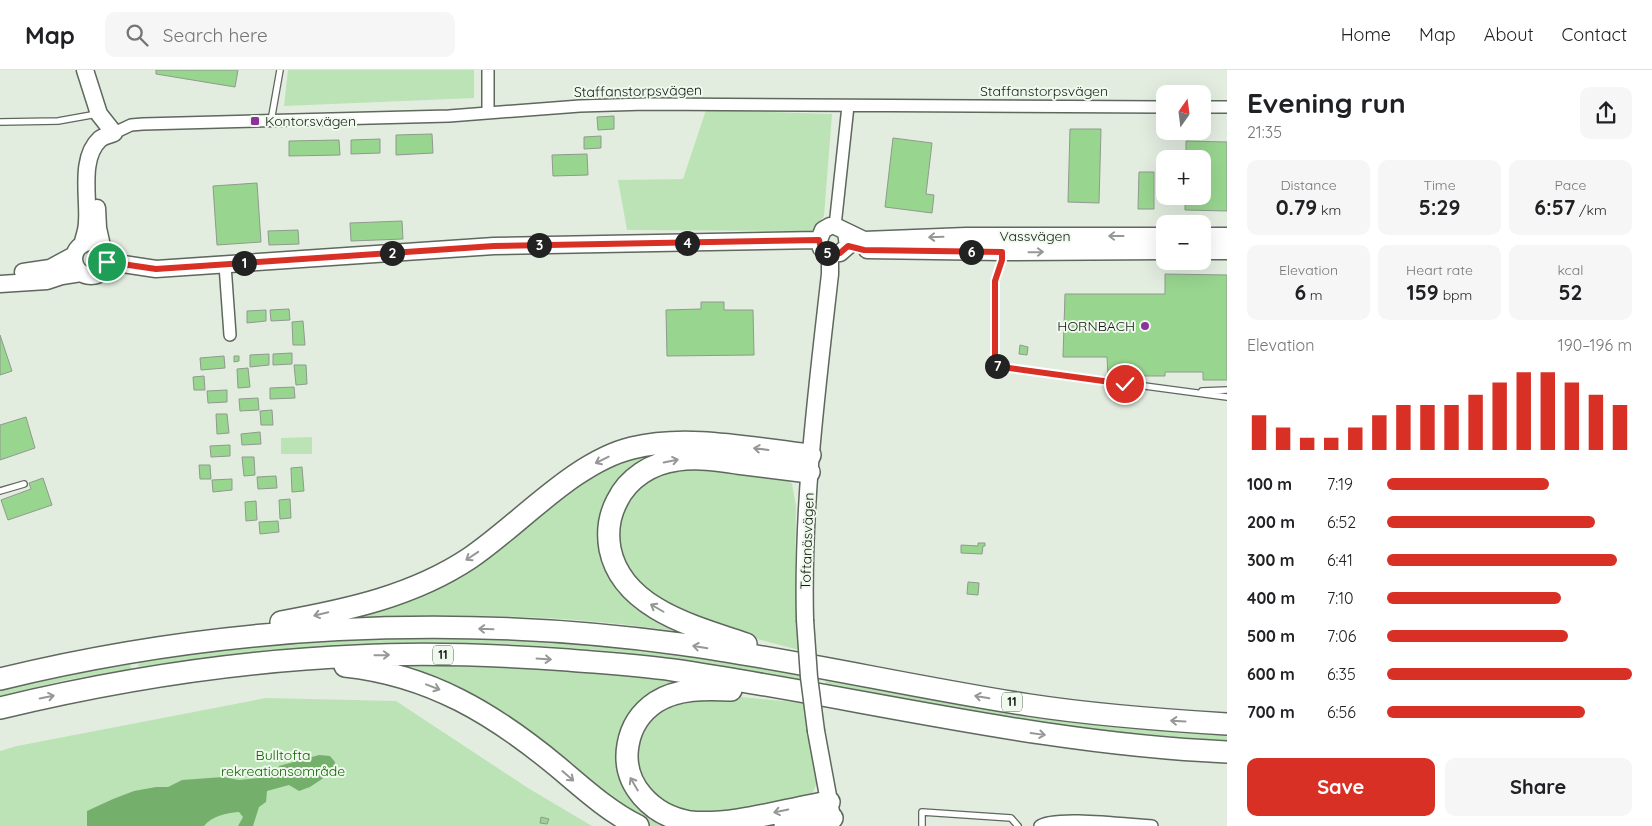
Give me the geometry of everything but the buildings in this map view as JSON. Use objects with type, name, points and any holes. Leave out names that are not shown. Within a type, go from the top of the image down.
[{"type":"highway","points":[[55,666],[102,651],[145,641],[316,616],[362,606],[399,594],[434,578],[468,559],[503,534],[579,473],[602,460],[630,448],[658,444],[688,443],[809,464]]},
{"type":"highway","points":[[800,663],[694,627],[652,606],[632,590],[616,568],[608,530],[613,507],[627,485],[651,467],[663,463],[694,458],[809,464]]},
{"type":"highway","name":"11","points":[[0,680],[55,666],[107,656],[227,639],[318,631],[411,627],[529,630],[679,644],[800,663],[1032,706],[1143,718],[1227,724]]},
{"type":"highway","name":"11","points":[[0,708],[120,682],[230,667],[358,656],[464,655],[534,658],[672,670],[989,726],[1085,740],[1227,752]]},
{"type":"highway","points":[[230,667],[291,663],[347,666],[399,675],[430,686],[463,701],[505,726],[597,800],[638,826]]},
{"type":"highway","points":[[832,815],[707,824],[676,818],[663,813],[642,797],[630,776],[627,751],[633,727],[656,702],[693,690],[750,691],[833,703],[887,708]]},
{"type":"highway","points":[[785,826],[832,815]]},
{"type":"street","points":[[85,70],[99,114],[114,132]]},
{"type":"street","points":[[488,70],[488,113]]},
{"type":"street","name":"Staffanstorpsvägen","points":[[114,132],[143,124],[448,116],[580,106],[646,104],[1156,107]]},
{"type":"street","points":[[843,235],[830,226],[823,230],[819,240],[821,248],[830,254],[840,253],[843,235],[848,106]]},
{"type":"street","points":[[1211,107],[1227,107]]},
{"type":"street","points":[[81,273],[76,267],[78,250],[87,228],[86,178],[89,162],[97,143],[114,132]]},
{"type":"street","points":[[100,273],[105,268],[107,262],[98,228],[97,174],[101,158],[114,132]]},
{"type":"street","name":"Vassvägen","points":[[843,235],[864,240],[1002,236],[1156,236]]},
{"type":"street","name":"Vassvägen","points":[[843,235],[864,250],[1002,252],[1156,251]]},
{"type":"street","points":[[1211,236],[1227,236]]},
{"type":"street","points":[[0,274],[41,271],[58,265],[91,242],[122,264],[156,269],[494,246],[819,240]]},
{"type":"street","points":[[1211,251],[1227,251]]},
{"type":"street","name":"Toftanäsvägen","points":[[830,254],[830,274],[809,464],[805,620],[808,669],[816,731],[832,815]]},
{"type":"street","points":[[225,265],[230,335]]},
{"type":"street","points":[[0,284],[47,281],[81,273],[90,276],[100,273],[142,273],[156,269]]},
{"type":"street","points":[[1040,826],[1044,823],[1063,821],[1152,826]]},
{"type":"lane","points":[[271,121],[280,70]]},
{"type":"lane","points":[[0,122],[58,121],[99,114]]},
{"type":"lane","points":[[1002,236],[1002,260],[995,281],[995,366],[1227,397]]},
{"type":"lane","points":[[1190,392],[1227,390]]},
{"type":"lane","points":[[0,491],[24,484]]},
{"type":"lane","points":[[922,826],[922,812],[1011,818],[1018,826]]},
{"type":"green space","points":[[288,70],[474,70],[474,98],[284,106]]},
{"type":"green space","points":[[706,110],[832,114],[824,216],[813,231],[627,230],[618,180],[683,179]]},
{"type":"green space","points":[[312,437],[312,454],[281,454],[281,438]]},
{"type":"green space","points":[[667,447],[642,465],[604,554],[699,634],[566,619],[520,617],[330,618],[384,605],[597,468]]},
{"type":"green space","points":[[675,466],[787,479],[792,484],[796,506],[795,569],[799,650],[710,625],[646,593],[618,552],[621,508],[630,492]]},
{"type":"green space","points":[[305,637],[559,637],[801,669],[801,680],[687,661],[618,652],[501,644],[381,643],[342,645],[242,654],[139,668],[137,657]]},
{"type":"green space","points":[[129,657],[131,669],[66,680],[0,696],[0,685]]},
{"type":"green space","points":[[384,660],[496,660],[724,684],[664,692],[621,769],[685,826],[651,826],[632,818]]},
{"type":"green space","points":[[825,674],[1227,728],[1227,740],[1076,727],[976,712],[826,685]]},
{"type":"green space","points":[[731,696],[804,703],[817,782],[812,795],[729,815],[673,811],[638,779],[636,738],[641,728],[673,701]]},
{"type":"green space","name":"Bulltofta rekreationsområde","points":[[266,698],[396,701],[528,788],[592,826],[0,826],[0,751],[17,746]]},
{"type":"shaded area","points":[[319,755],[330,756],[335,762],[334,771],[310,787],[299,791],[289,785],[267,791],[266,802],[259,807],[253,826],[238,826],[243,817],[239,812],[220,816],[204,826],[87,826],[87,811],[134,791],[168,787],[182,780],[223,777],[239,780],[270,777],[278,774],[279,766]]},
{"type":"place","name":"Kontorsvägen","points":[[255,121]]},
{"type":"place","name":"HORNBACH","points":[[1145,326]]},
{"type":"route","points":[[107,262],[107,254],[122,264],[156,269],[494,246],[819,240],[821,248],[830,254],[840,253],[848,246],[864,250],[1002,252],[1002,260],[995,281],[995,366],[1125,384]]}]
